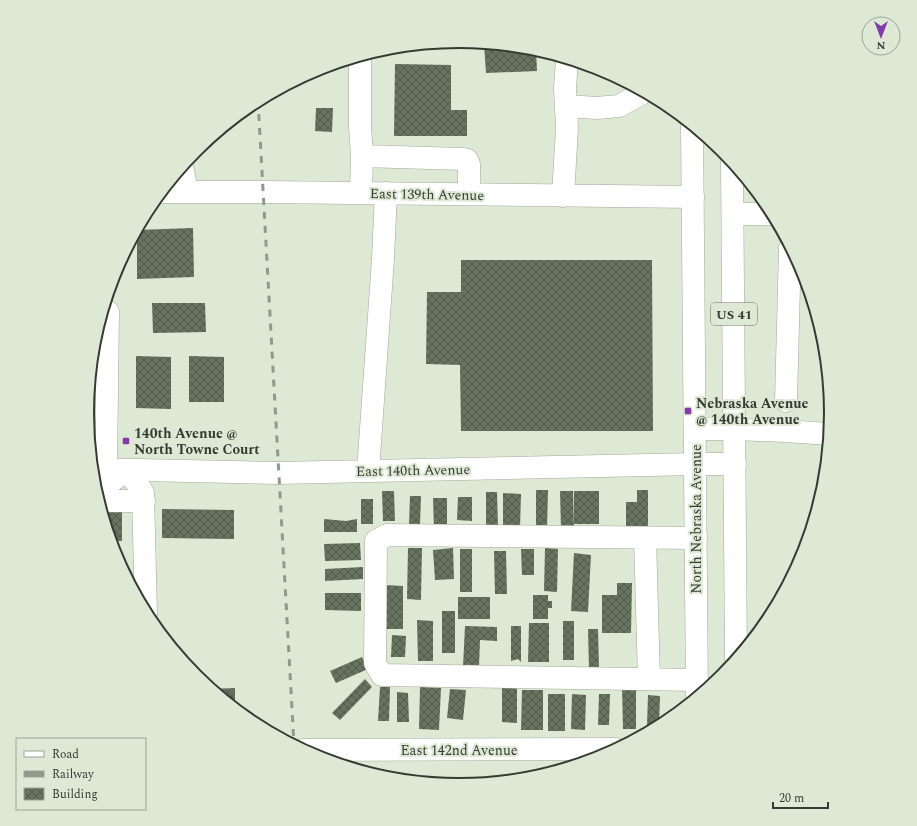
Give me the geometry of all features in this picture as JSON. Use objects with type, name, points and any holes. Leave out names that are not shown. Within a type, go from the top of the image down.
[{"type":"street","points":[[360,61],[360,126],[362,156],[361,193]]},
{"type":"street","points":[[563,196],[567,128],[565,89],[567,64]]},
{"type":"street","points":[[566,106],[597,108],[619,106],[638,96]]},
{"type":"street","name":"North Nebraska Avenue","points":[[692,133],[697,688]]},
{"type":"street","points":[[362,156],[467,160],[469,164],[469,194]]},
{"type":"street","name":"US 41","points":[[732,171],[736,650]]},
{"type":"street","points":[[183,173],[187,192]]},
{"type":"street","name":"East 139th Avenue","points":[[168,192],[693,197]]},
{"type":"street","points":[[368,471],[383,259],[386,193]]},
{"type":"street","points":[[733,214],[764,214]]},
{"type":"street","points":[[786,400],[790,260]]},
{"type":"street","points":[[103,493],[111,482],[108,469],[108,312]]},
{"type":"street","points":[[695,429],[735,429],[823,434]]},
{"type":"street","name":"East 140th Avenue","points":[[108,469],[279,473],[735,464]]},
{"type":"street","points":[[108,469],[144,493],[146,601]]},
{"type":"street","points":[[105,500],[144,501]]},
{"type":"street","points":[[696,538],[387,535],[376,541],[375,663],[382,675],[649,680],[697,688]]},
{"type":"street","points":[[645,538],[649,680]]},
{"type":"street","name":"East 142nd Avenue","points":[[319,750],[600,749]]},
{"type":"building","points":[[484,49],[536,56],[537,71],[486,73]]},
{"type":"building","points":[[395,64],[451,65],[451,110],[467,110],[467,136],[394,136]]},
{"type":"building","points":[[316,108],[333,108],[332,132],[315,131]]},
{"type":"building","points":[[193,228],[194,277],[137,279],[137,240],[142,230]]},
{"type":"building","points":[[461,260],[652,260],[653,431],[461,431],[460,365],[426,364],[427,292],[461,292]]},
{"type":"building","points":[[152,303],[205,303],[206,332],[153,333]]},
{"type":"building","points":[[136,356],[171,357],[171,409],[136,408]]},
{"type":"building","points":[[189,356],[224,357],[224,402],[189,402]]},
{"type":"building","points":[[536,490],[548,490],[547,529],[536,528]]},
{"type":"building","points":[[637,490],[648,490],[648,526],[626,526],[626,502],[637,502]]},
{"type":"building","points":[[382,491],[394,491],[395,521],[383,521]]},
{"type":"building","points":[[560,491],[573,491],[574,529],[561,529]]},
{"type":"building","points":[[574,491],[599,491],[599,524],[574,524]]},
{"type":"building","points":[[486,492],[497,492],[498,528],[486,528]]},
{"type":"building","points":[[503,493],[521,494],[520,528],[503,528]]},
{"type":"building","points":[[410,496],[421,496],[420,525],[409,525]]},
{"type":"building","points":[[458,497],[472,497],[472,521],[457,520]]},
{"type":"building","points":[[433,498],[447,498],[447,528],[434,529]]},
{"type":"building","points":[[361,499],[373,499],[373,524],[361,524]]},
{"type":"building","points":[[106,506],[122,506],[122,541],[117,541]]},
{"type":"building","points":[[162,509],[234,510],[234,539],[162,538]]},
{"type":"building","points":[[324,519],[346,521],[357,519],[357,532],[324,532]]},
{"type":"building","points":[[360,543],[361,560],[325,561],[324,544]]},
{"type":"building","points":[[408,548],[422,548],[421,600],[407,599]]},
{"type":"building","points":[[453,548],[454,579],[435,580],[433,550]]},
{"type":"building","points":[[545,548],[558,549],[557,592],[544,591]]},
{"type":"building","points":[[460,549],[472,549],[472,592],[460,592]]},
{"type":"building","points":[[521,549],[534,549],[534,575],[522,575]]},
{"type":"building","points":[[494,551],[506,551],[507,594],[495,594]]},
{"type":"building","points":[[574,553],[591,555],[588,612],[571,611]]},
{"type":"building","points":[[363,567],[363,579],[325,581],[325,569]]},
{"type":"building","points":[[617,583],[632,583],[631,633],[602,633],[602,595],[617,595]]},
{"type":"building","points":[[385,585],[403,586],[403,629],[385,629]]},
{"type":"building","points":[[325,593],[361,593],[361,611],[325,610]]},
{"type":"building","points":[[533,595],[548,595],[548,601],[552,601],[552,608],[548,608],[548,619],[533,619]]},
{"type":"building","points":[[458,597],[490,597],[490,619],[458,619]]},
{"type":"building","points":[[442,611],[455,611],[455,653],[442,653]]},
{"type":"building","points":[[417,620],[433,621],[433,661],[418,661]]},
{"type":"building","points":[[563,621],[574,621],[574,660],[563,660]]},
{"type":"building","points":[[529,623],[549,623],[549,662],[528,662]]},
{"type":"building","points":[[465,626],[497,627],[497,641],[480,640],[479,667],[463,667]]},
{"type":"building","points":[[511,626],[521,626],[521,662],[518,659],[511,661]]},
{"type":"building","points":[[588,629],[598,629],[599,668],[589,669]]},
{"type":"building","points":[[392,635],[406,636],[405,657],[391,657]]},
{"type":"building","points":[[362,657],[368,669],[336,683],[330,671]]},
{"type":"building","points":[[365,679],[372,687],[340,720],[332,713]]},
{"type":"building","points":[[502,685],[517,686],[517,723],[502,722]]},
{"type":"building","points":[[380,687],[390,687],[389,721],[378,721]]},
{"type":"building","points":[[420,687],[441,688],[439,730],[419,729]]},
{"type":"building","points":[[622,687],[636,687],[636,729],[623,729]]},
{"type":"building","points":[[235,688],[235,702],[220,689]]},
{"type":"building","points":[[450,689],[466,690],[463,720],[447,718]]},
{"type":"building","points":[[522,690],[543,690],[543,730],[521,730]]},
{"type":"building","points":[[397,692],[408,693],[409,722],[397,722]]},
{"type":"building","points":[[548,694],[565,694],[565,731],[548,731]]},
{"type":"building","points":[[572,694],[586,695],[585,730],[571,729]]},
{"type":"building","points":[[599,694],[610,694],[609,725],[598,725]]},
{"type":"building","points":[[648,695],[660,696],[659,717],[647,725]]},
{"type":"railway","points":[[258,108],[294,738]]},
{"type":"place","name":"Nebraska Avenue @ 140th Avenue","points":[[688,411]]},
{"type":"place","name":"140th Avenue @ North Towne Court","points":[[126,441]]}]
